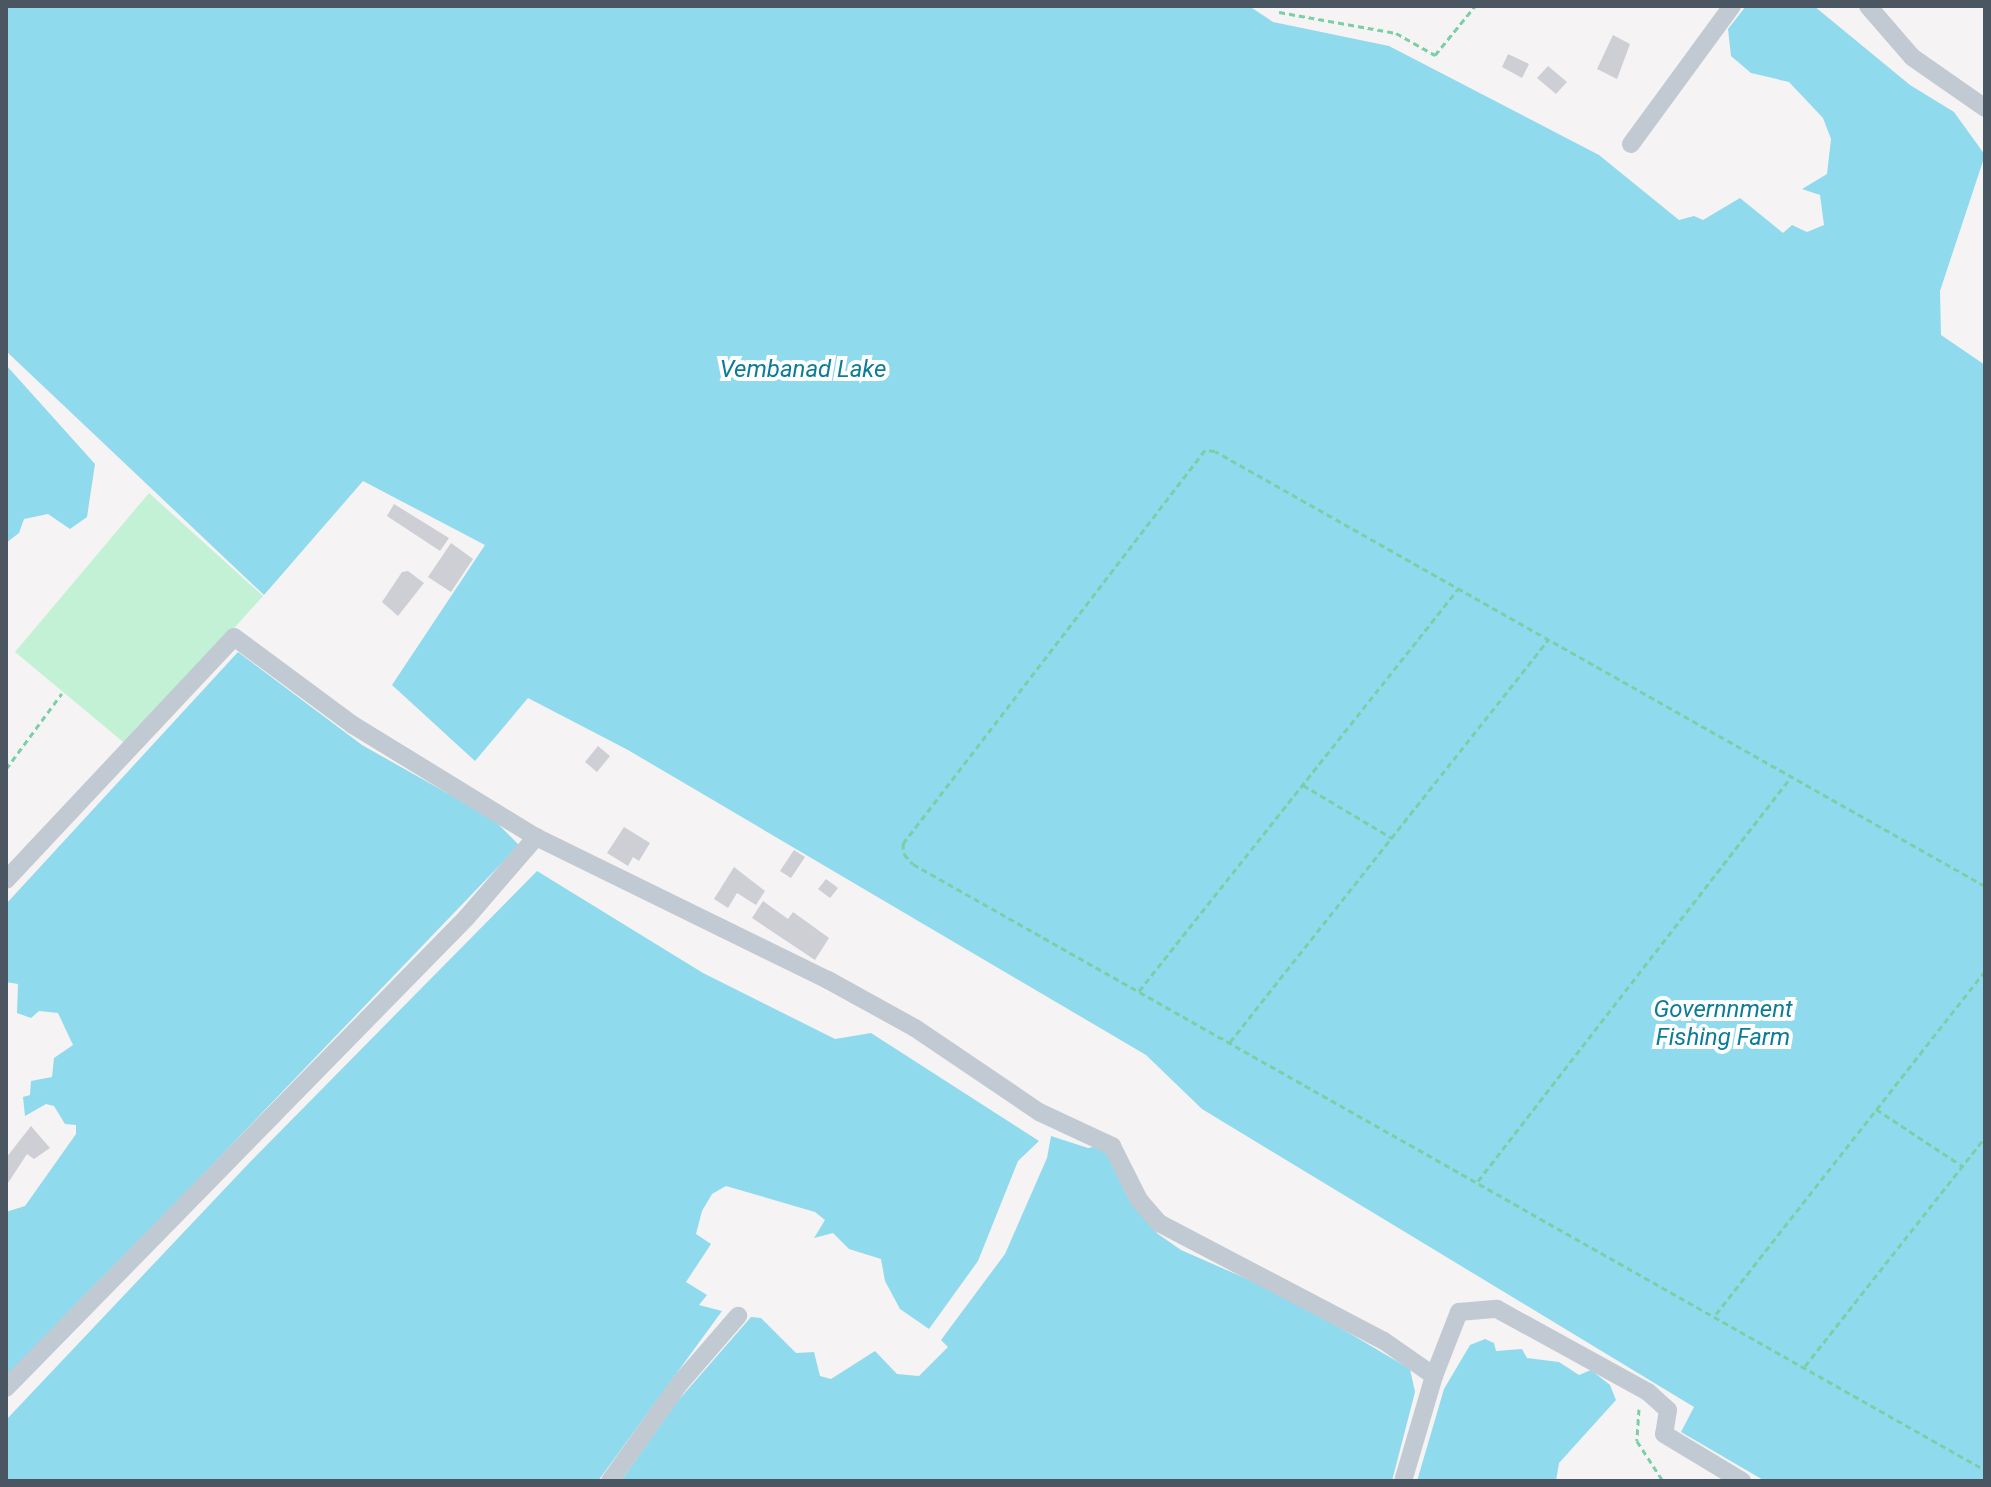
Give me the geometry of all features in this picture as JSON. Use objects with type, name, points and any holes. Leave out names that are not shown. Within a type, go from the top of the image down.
[{"type":"street","points":[[1631,144],[1732,6]]},
{"type":"street","points":[[1868,6],[1912,57],[1985,108]]},
{"type":"street","points":[[6,880],[234,637],[353,725],[536,837],[915,1028],[1039,1112],[1112,1146],[1139,1200],[1159,1223],[1384,1341],[1434,1376]]},
{"type":"street","points":[[6,1388],[467,917],[536,837]]},
{"type":"street","points":[[1403,1481],[1434,1376],[1459,1312],[1497,1309],[1641,1389],[1668,1410],[1664,1434],[1742,1481]]},
{"type":"street","points":[[610,1481],[680,1383],[738,1316]]},
{"type":"path","points":[[1279,12],[1396,33],[1435,55],[1475,6]]},
{"type":"path","points":[[1985,886],[1215,451],[1205,450],[903,843],[904,854],[913,864],[1715,1314],[1985,1470]]},
{"type":"path","points":[[1139,991],[1458,589]]},
{"type":"path","points":[[1230,1042],[1548,640]]},
{"type":"path","points":[[6,769],[62,693]]},
{"type":"path","points":[[1478,1181],[1791,777]]},
{"type":"path","points":[[1303,785],[1392,838]]},
{"type":"path","points":[[1715,1314],[1985,971]]},
{"type":"path","points":[[1876,1109],[1962,1166]]},
{"type":"path","points":[[1805,1366],[1985,1137]]},
{"type":"path","points":[[1641,1389],[1637,1441],[1663,1481]]},
{"type":"green space","points":[[149,493],[263,596],[128,746],[15,652]]},
{"type":"water","name":"Vembanad Lake","points":[[6,6],[1249,6],[1273,22],[1389,46],[1599,155],[1679,220],[1694,216],[1703,220],[1740,198],[1783,233],[1792,225],[1807,232],[1824,225],[1820,195],[1802,189],[1827,174],[1831,139],[1823,118],[1789,82],[1751,73],[1731,56],[1728,29],[1746,6],[1814,6],[1910,85],[1954,112],[1985,155],[1940,291],[1941,335],[1985,365],[1985,1481],[1765,1481],[1681,1432],[1694,1407],[1202,1109],[1146,1055],[628,750],[528,698],[475,761],[392,685],[485,545],[363,481],[264,595],[6,351]]},
{"type":"water","points":[[6,365],[95,464],[87,517],[70,529],[48,514],[24,519],[19,533],[6,543]]},
{"type":"water","points":[[238,652],[362,745],[493,819],[519,845],[6,1380],[6,1212],[25,1206],[76,1134],[76,1125],[65,1124],[54,1106],[46,1104],[25,1116],[23,1097],[30,1095],[31,1081],[52,1077],[54,1058],[73,1045],[58,1013],[39,1011],[31,1018],[17,1013],[18,984],[6,982],[6,904]]},
{"type":"water","points":[[537,871],[703,973],[835,1039],[871,1033],[1039,1141],[1018,1161],[978,1261],[929,1329],[900,1309],[885,1281],[881,1259],[849,1249],[833,1233],[814,1238],[825,1220],[815,1212],[726,1186],[712,1194],[702,1211],[696,1234],[711,1244],[686,1282],[707,1295],[699,1305],[722,1311],[598,1481],[6,1481],[6,1420],[251,1161]]},
{"type":"water","points":[[1051,1136],[1088,1148],[1103,1145],[1129,1200],[1158,1234],[1181,1250],[1288,1297],[1410,1369],[1415,1392],[1392,1481],[621,1481],[676,1403],[751,1317],[761,1318],[796,1353],[814,1352],[820,1376],[831,1379],[875,1351],[897,1374],[919,1376],[948,1347],[941,1340],[1005,1254],[1047,1158]]},
{"type":"water","points":[[1485,1339],[1494,1343],[1496,1351],[1522,1349],[1527,1358],[1559,1362],[1579,1375],[1591,1370],[1610,1385],[1616,1400],[1559,1463],[1556,1481],[1417,1481],[1444,1389],[1470,1345]]},
{"type":"building","points":[[1613,35],[1630,44],[1617,79],[1597,69]]},
{"type":"building","points":[[1508,54],[1529,64],[1522,78],[1502,67]]},
{"type":"building","points":[[1548,66],[1567,82],[1556,94],[1537,78]]},
{"type":"building","points":[[394,504],[449,538],[440,551],[387,516]]},
{"type":"building","points":[[451,543],[473,559],[451,592],[428,577]]},
{"type":"building","points":[[408,571],[424,583],[398,616],[382,602],[402,572]]},
{"type":"building","points":[[598,746],[610,756],[597,772],[585,762]]},
{"type":"building","points":[[624,827],[650,843],[639,861],[633,857],[628,866],[607,853]]},
{"type":"building","points":[[794,850],[805,857],[791,878],[780,871]]},
{"type":"building","points":[[734,867],[765,891],[756,905],[737,893],[728,908],[714,899]]},
{"type":"building","points":[[826,879],[838,888],[830,898],[818,889]]},
{"type":"building","points":[[763,901],[788,919],[793,912],[829,938],[815,960],[752,918]]},
{"type":"building","points":[[31,1126],[50,1148],[34,1159],[27,1154],[6,1186],[6,1158]]},
{"type":"water label","name":"Governnment Fishing Farm","points":[[1723,1024]]}]
